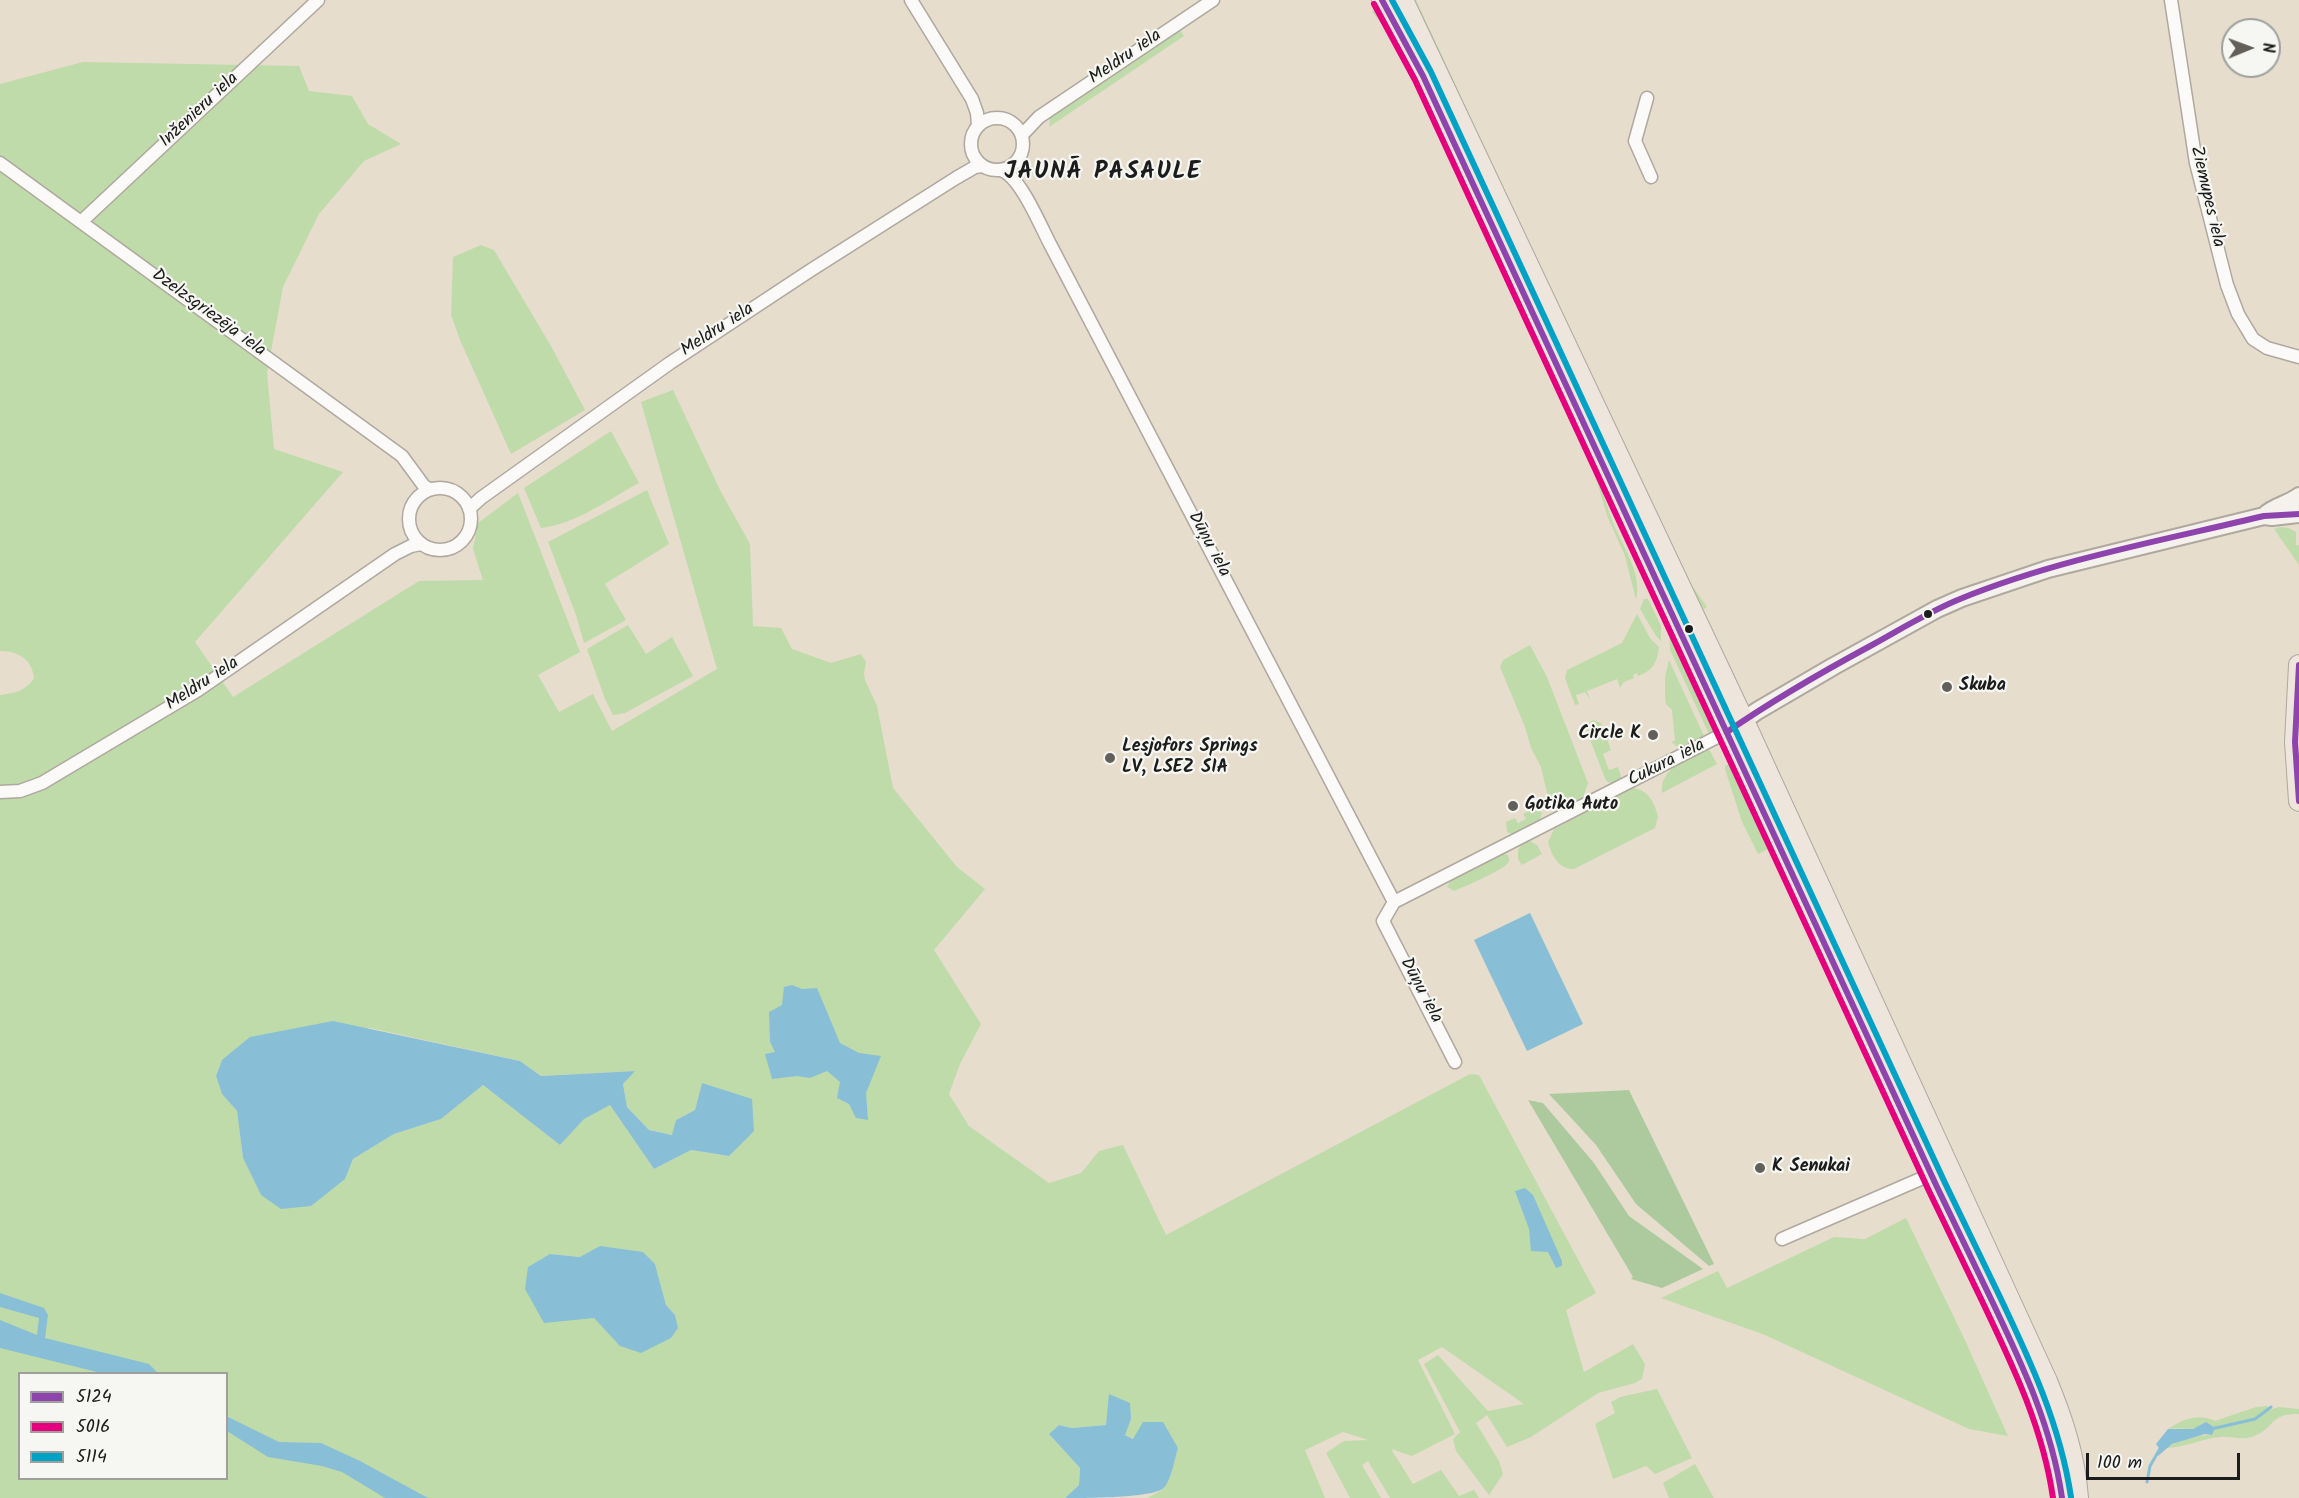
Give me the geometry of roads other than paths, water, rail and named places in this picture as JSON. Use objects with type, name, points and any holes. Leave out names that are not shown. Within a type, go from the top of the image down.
[{"type":"highway","points":[[1382,0],[1423,76],[2042,1411],[2056,1454],[2062,1498]]},
{"type":"highway","points":[[1403,0],[1744,721],[2047,1381],[2063,1419],[2072,1451],[2078,1498]]},
{"type":"highway","points":[[2299,665],[2295,742],[2299,801]]},
{"type":"main road","name":"Cukura iela","points":[[2264,516],[2269,510],[2292,501],[2299,495]]},
{"type":"main road","name":"Cukura iela","points":[[1727,732],[1757,711],[1834,666],[1937,609],[1962,598],[2048,569],[2264,516],[2299,514]]},
{"type":"street","name":"Inženieru iela","points":[[82,221],[318,0]]},
{"type":"street","points":[[911,0],[972,99],[977,112],[978,126]]},
{"type":"street","points":[[1188,0],[1196,12]]},
{"type":"street","name":"Meldru iela","points":[[1022,135],[1024,130],[1039,117],[1213,0]]},
{"type":"street","name":"Ziemupes iela","points":[[2171,0],[2196,162],[2227,285],[2238,314],[2253,339],[2267,348],[2299,357]]},
{"type":"street","points":[[1647,98],[1635,141],[1651,177]]},
{"type":"street","points":[[972,99],[984,111],[996,118]]},
{"type":"street","name":"Meldru iela","points":[[996,118],[1019,123],[1039,117]]},
{"type":"street","points":[[978,126],[996,118]]},
{"type":"street","points":[[972,153],[983,166],[994,170],[1010,167],[1023,148],[1022,135],[1012,122]]},
{"type":"street","name":"Meldru iela","points":[[956,178],[969,163],[972,153],[971,140],[978,126]]},
{"type":"street","name":"Dūņu iela","points":[[1016,161],[1015,172],[1020,188]]},
{"type":"street","name":"Dzelzsgriezēja iela","points":[[0,163],[402,456],[424,493]]},
{"type":"street","name":"Meldru iela","points":[[466,503],[486,494],[670,363],[811,270],[956,178],[975,167],[983,166]]},
{"type":"street","name":"Dūņu iela","points":[[1001,170],[1008,172],[1020,188],[1394,902],[1383,921],[1455,1062]]},
{"type":"street","points":[[445,488],[455,491],[466,503],[470,526],[460,542],[443,550],[433,550],[421,544],[412,534],[408,523],[409,513],[412,504],[424,493],[445,488]]},
{"type":"street","points":[[395,554],[412,534]]},
{"type":"street","points":[[395,554],[421,544]]},
{"type":"street","name":"Meldru iela","points":[[0,792],[20,791],[42,783],[198,690],[395,554]]},
{"type":"street","name":"Cukura iela","points":[[1394,902],[1727,732]]},
{"type":"street","points":[[1782,1239],[1932,1174]]},
{"type":"water","points":[[1530,913],[1583,1024],[1527,1051],[1474,940]]},
{"type":"water","points":[[792,985],[802,989],[817,988],[840,1043],[859,1053],[881,1056],[866,1093],[868,1120],[856,1118],[849,1104],[837,1098],[840,1082],[827,1071],[810,1078],[797,1076],[772,1079],[765,1054],[775,1052],[770,1042],[769,1012],[782,1005],[784,987]]},
{"type":"water","points":[[333,1021],[520,1061],[541,1076],[635,1071],[623,1084],[627,1107],[649,1130],[672,1135],[676,1120],[695,1110],[702,1083],[752,1099],[754,1131],[729,1156],[691,1150],[654,1169],[610,1105],[584,1119],[560,1145],[483,1085],[441,1119],[394,1134],[353,1159],[345,1179],[311,1206],[281,1209],[261,1195],[243,1158],[237,1111],[222,1094],[216,1076],[222,1060],[250,1037]]},
{"type":"water","points":[[1525,1188],[1533,1195],[1562,1261],[1562,1266],[1556,1268],[1548,1252],[1531,1251],[1529,1229],[1515,1191]]},
{"type":"water","points":[[600,1246],[643,1252],[655,1264],[666,1305],[675,1315],[678,1328],[671,1338],[641,1353],[620,1346],[594,1318],[544,1323],[525,1289],[528,1267],[550,1254],[580,1257]]},
{"type":"water","points":[[0,1293],[44,1308],[48,1315],[45,1338],[149,1364],[157,1372],[97,1372],[0,1348],[0,1320],[37,1335],[39,1318],[0,1307]]},
{"type":"water","points":[[1109,1394],[1130,1403],[1131,1419],[1125,1435],[1133,1439],[1143,1422],[1163,1422],[1178,1448],[1169,1479],[1164,1488],[1147,1494],[1065,1498],[1079,1485],[1080,1468],[1049,1434],[1059,1425],[1072,1428],[1106,1425]]},
{"type":"water","points":[[228,1417],[279,1442],[321,1443],[360,1461],[428,1498],[385,1498],[342,1472],[322,1466],[268,1457],[228,1432]]},
{"type":"water","points":[[2206,1422],[2215,1428],[2212,1435],[2205,1434],[2172,1444],[2158,1456],[2159,1448],[2156,1444],[2168,1429],[2193,1429]]},
{"type":"waterway","points":[[2211,1429],[2255,1419],[2271,1407]]},
{"type":"waterway","points":[[2147,1482],[2150,1466],[2161,1447]]},
{"type":"place","name":"Skuba","points":[[1947,687]]},
{"type":"place","name":"Circle K","points":[[1653,735]]},
{"type":"place","name":"Lesjofors Springs LV, LSEZ SIA","points":[[1110,758]]},
{"type":"place","name":"Gotika Auto","points":[[1513,806]]},
{"type":"place","name":"K Senukai","points":[[1760,1168]]},
{"type":"district","name":"JAUNĀ PASAULE","points":[[1103,174]]}]
